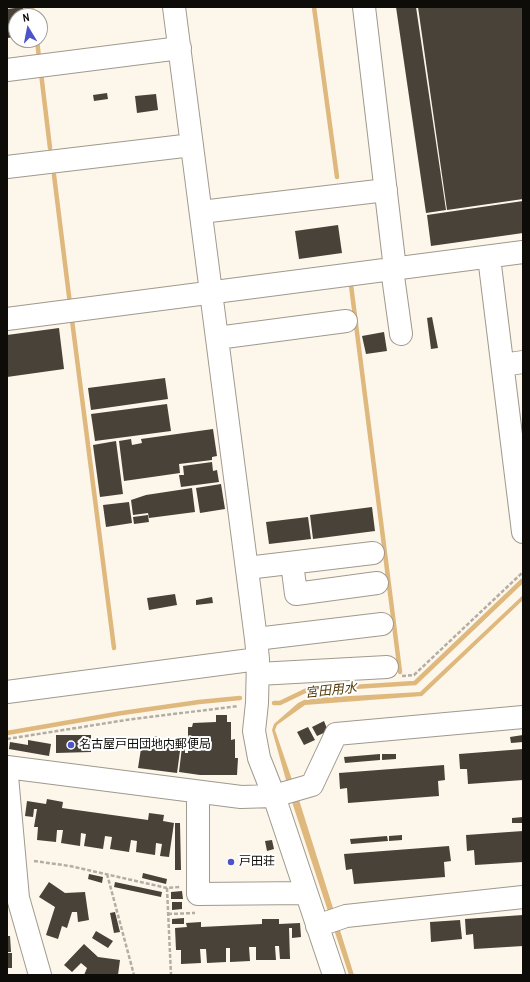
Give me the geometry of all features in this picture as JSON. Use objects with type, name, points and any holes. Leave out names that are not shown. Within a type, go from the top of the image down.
[{"type":"street","points":[[174,7],[247,568],[257,658],[257,703],[254,731],[259,758],[286,793],[306,893],[328,922],[334,975]]},
{"type":"street","points":[[364,7],[386,190],[401,334]]},
{"type":"street","points":[[7,70],[180,48]]},
{"type":"street","points":[[7,167],[192,145]]},
{"type":"street","points":[[201,212],[386,190]]},
{"type":"street","points":[[7,319],[523,252]]},
{"type":"street","points":[[489,257],[513,364],[523,532]]},
{"type":"street","points":[[217,338],[346,321]]},
{"type":"street","points":[[247,568],[373,553]]},
{"type":"street","points":[[292,563],[296,594],[376,583]]},
{"type":"street","points":[[7,692],[257,658],[382,624]]},
{"type":"street","points":[[257,658],[387,667]]},
{"type":"street","points":[[7,767],[241,798],[286,793],[312,785],[336,734],[523,717]]},
{"type":"street","points":[[7,776],[18,898],[40,975]]},
{"type":"street","points":[[198,792],[198,894],[306,893]]},
{"type":"street","points":[[328,922],[346,916],[523,897]]},
{"type":"path","points":[[32,861],[70,866],[167,888],[186,887]]},
{"type":"path","points":[[107,874],[134,975]]},
{"type":"path","points":[[167,888],[171,975]]},
{"type":"shaded area","points":[[523,595],[523,600],[422,696],[305,705],[277,725],[275,730],[300,803],[354,975],[349,975],[293,805],[272,730],[274,724],[298,703],[304,700],[420,692]]},
{"type":"building","points":[[396,7],[416,7],[446,210],[426,213]]},
{"type":"building","points":[[418,7],[523,7],[523,199],[447,210]]},
{"type":"building","points":[[7,9],[8,9],[7,38]]},
{"type":"building","points":[[107,93],[108,99],[94,101],[93,95]]},
{"type":"building","points":[[156,94],[158,110],[137,113],[135,96]]},
{"type":"building","points":[[523,201],[523,233],[431,246],[427,215]]},
{"type":"building","points":[[338,225],[342,253],[299,259],[295,231]]},
{"type":"building","points":[[432,317],[438,348],[431,349],[427,318]]},
{"type":"building","points":[[59,328],[64,369],[7,377],[7,335]]},
{"type":"building","points":[[384,332],[387,351],[366,354],[362,336]]},
{"type":"building","points":[[165,378],[168,399],[91,410],[88,388]]},
{"type":"building","points":[[167,404],[171,431],[95,441],[91,414]]},
{"type":"building","points":[[213,429],[217,456],[212,457],[212,460],[179,464],[180,473],[124,481],[119,441],[131,439],[132,445],[142,443],[141,439]]},
{"type":"building","points":[[116,441],[123,494],[100,497],[93,445]]},
{"type":"building","points":[[212,462],[213,471],[217,470],[219,482],[181,487],[179,475],[184,475],[183,466]]},
{"type":"building","points":[[221,484],[225,509],[200,513],[196,488]]},
{"type":"building","points":[[192,488],[195,512],[149,518],[148,513],[133,515],[131,500],[146,495]]},
{"type":"building","points":[[129,502],[132,523],[106,527],[103,505]]},
{"type":"building","points":[[372,507],[375,531],[313,539],[310,515]]},
{"type":"building","points":[[148,515],[149,522],[134,524],[133,517]]},
{"type":"building","points":[[308,517],[311,539],[269,544],[266,522]]},
{"type":"building","points":[[175,594],[177,605],[149,610],[147,598]]},
{"type":"building","points":[[212,597],[213,603],[196,605],[196,600]]},
{"type":"building","points":[[216,715],[227,715],[227,722],[231,722],[231,740],[235,739],[235,758],[238,758],[237,775],[200,775],[179,772],[182,747],[185,747],[185,753],[188,753],[188,727],[192,727],[193,723],[216,722]]},
{"type":"building","points":[[324,721],[328,731],[317,736],[312,727]]},
{"type":"building","points":[[308,727],[315,740],[304,745],[297,732]]},
{"type":"building","points":[[56,735],[91,735],[91,752],[56,753]]},
{"type":"building","points":[[523,735],[523,742],[511,743],[510,737]]},
{"type":"building","points":[[153,736],[158,737],[157,744],[178,747],[178,751],[180,751],[177,773],[138,768],[142,742],[152,743]]},
{"type":"building","points":[[28,740],[51,744],[49,756],[9,749],[10,742],[28,745]]},
{"type":"building","points":[[523,749],[523,780],[468,784],[467,769],[460,769],[459,754]]},
{"type":"building","points":[[380,754],[380,760],[345,763],[344,757]]},
{"type":"building","points":[[382,754],[396,754],[396,759],[382,760]]},
{"type":"building","points":[[444,765],[445,780],[438,781],[439,796],[348,803],[347,788],[340,789],[339,773]]},
{"type":"building","points":[[47,799],[63,802],[62,808],[148,820],[149,813],[164,815],[163,821],[174,823],[169,857],[160,856],[162,844],[156,843],[155,855],[136,852],[137,841],[131,840],[129,852],[110,849],[112,837],[105,836],[103,849],[84,846],[86,834],[81,833],[80,846],[61,843],[63,830],[57,830],[56,842],[37,840],[38,827],[34,827],[37,809],[34,809],[33,817],[25,816],[27,801],[46,804]]},
{"type":"building","points":[[523,817],[523,823],[512,823],[512,818]]},
{"type":"building","points":[[175,823],[180,823],[181,870],[175,870]]},
{"type":"building","points":[[523,831],[523,862],[475,865],[474,850],[467,851],[466,835]]},
{"type":"building","points":[[402,835],[402,840],[389,841],[389,836]]},
{"type":"building","points":[[387,836],[388,841],[351,844],[350,839]]},
{"type":"building","points":[[272,840],[274,849],[267,851],[265,841]]},
{"type":"building","points":[[449,846],[451,861],[444,862],[445,877],[354,884],[352,869],[346,870],[344,854]]},
{"type":"building","points":[[143,873],[167,879],[166,884],[142,878]]},
{"type":"building","points":[[89,874],[103,877],[102,883],[88,879]]},
{"type":"building","points":[[49,882],[65,893],[85,892],[89,920],[78,922],[77,912],[72,912],[67,928],[62,926],[58,939],[46,935],[55,907],[39,897]]},
{"type":"building","points":[[115,882],[162,892],[161,897],[114,887]]},
{"type":"building","points":[[182,891],[183,899],[171,899],[171,892]]},
{"type":"building","points":[[172,902],[182,902],[182,909],[172,910]]},
{"type":"building","points":[[115,912],[120,932],[114,933],[110,913]]},
{"type":"building","points":[[523,915],[523,946],[474,949],[473,934],[466,935],[465,919]]},
{"type":"building","points":[[184,918],[184,924],[172,924],[172,919]]},
{"type":"building","points":[[262,919],[279,919],[279,924],[300,923],[301,937],[292,938],[292,928],[289,928],[290,959],[280,959],[279,946],[275,946],[276,960],[256,960],[256,947],[249,947],[250,961],[230,962],[230,948],[226,948],[226,962],[207,963],[206,949],[200,949],[201,963],[181,964],[181,950],[176,950],[175,928],[187,927],[186,923],[201,922],[201,927],[262,924]]},
{"type":"building","points":[[460,920],[462,939],[431,942],[430,922]]},
{"type":"building","points":[[96,931],[113,941],[108,948],[92,938]]},
{"type":"building","points":[[7,936],[10,936],[11,952],[7,952]]},
{"type":"building","points":[[84,944],[98,957],[120,960],[118,975],[84,975],[87,968],[81,963],[72,972],[64,965]]},
{"type":"building","points":[[7,953],[12,953],[12,968],[7,968]]},
{"type":"waterway","points":[[314,7],[337,177]]},
{"type":"waterway","points":[[38,48],[39,58]]},
{"type":"waterway","points":[[41,73],[50,148]]},
{"type":"waterway","points":[[54,175],[70,304]]},
{"type":"waterway","points":[[351,285],[400,672]]},
{"type":"waterway","points":[[72,320],[114,648]]},
{"type":"waterway","name":"宮田用水","points":[[274,703],[280,703],[307,690],[415,683],[522,581]]},
{"type":"waterway","points":[[7,733],[122,713],[199,702],[240,698]]},
{"type":"place","name":"名古屋戸田団地内郵便局","points":[[71,745]]},
{"type":"place","name":"戸田荘","points":[[231,862]]}]
